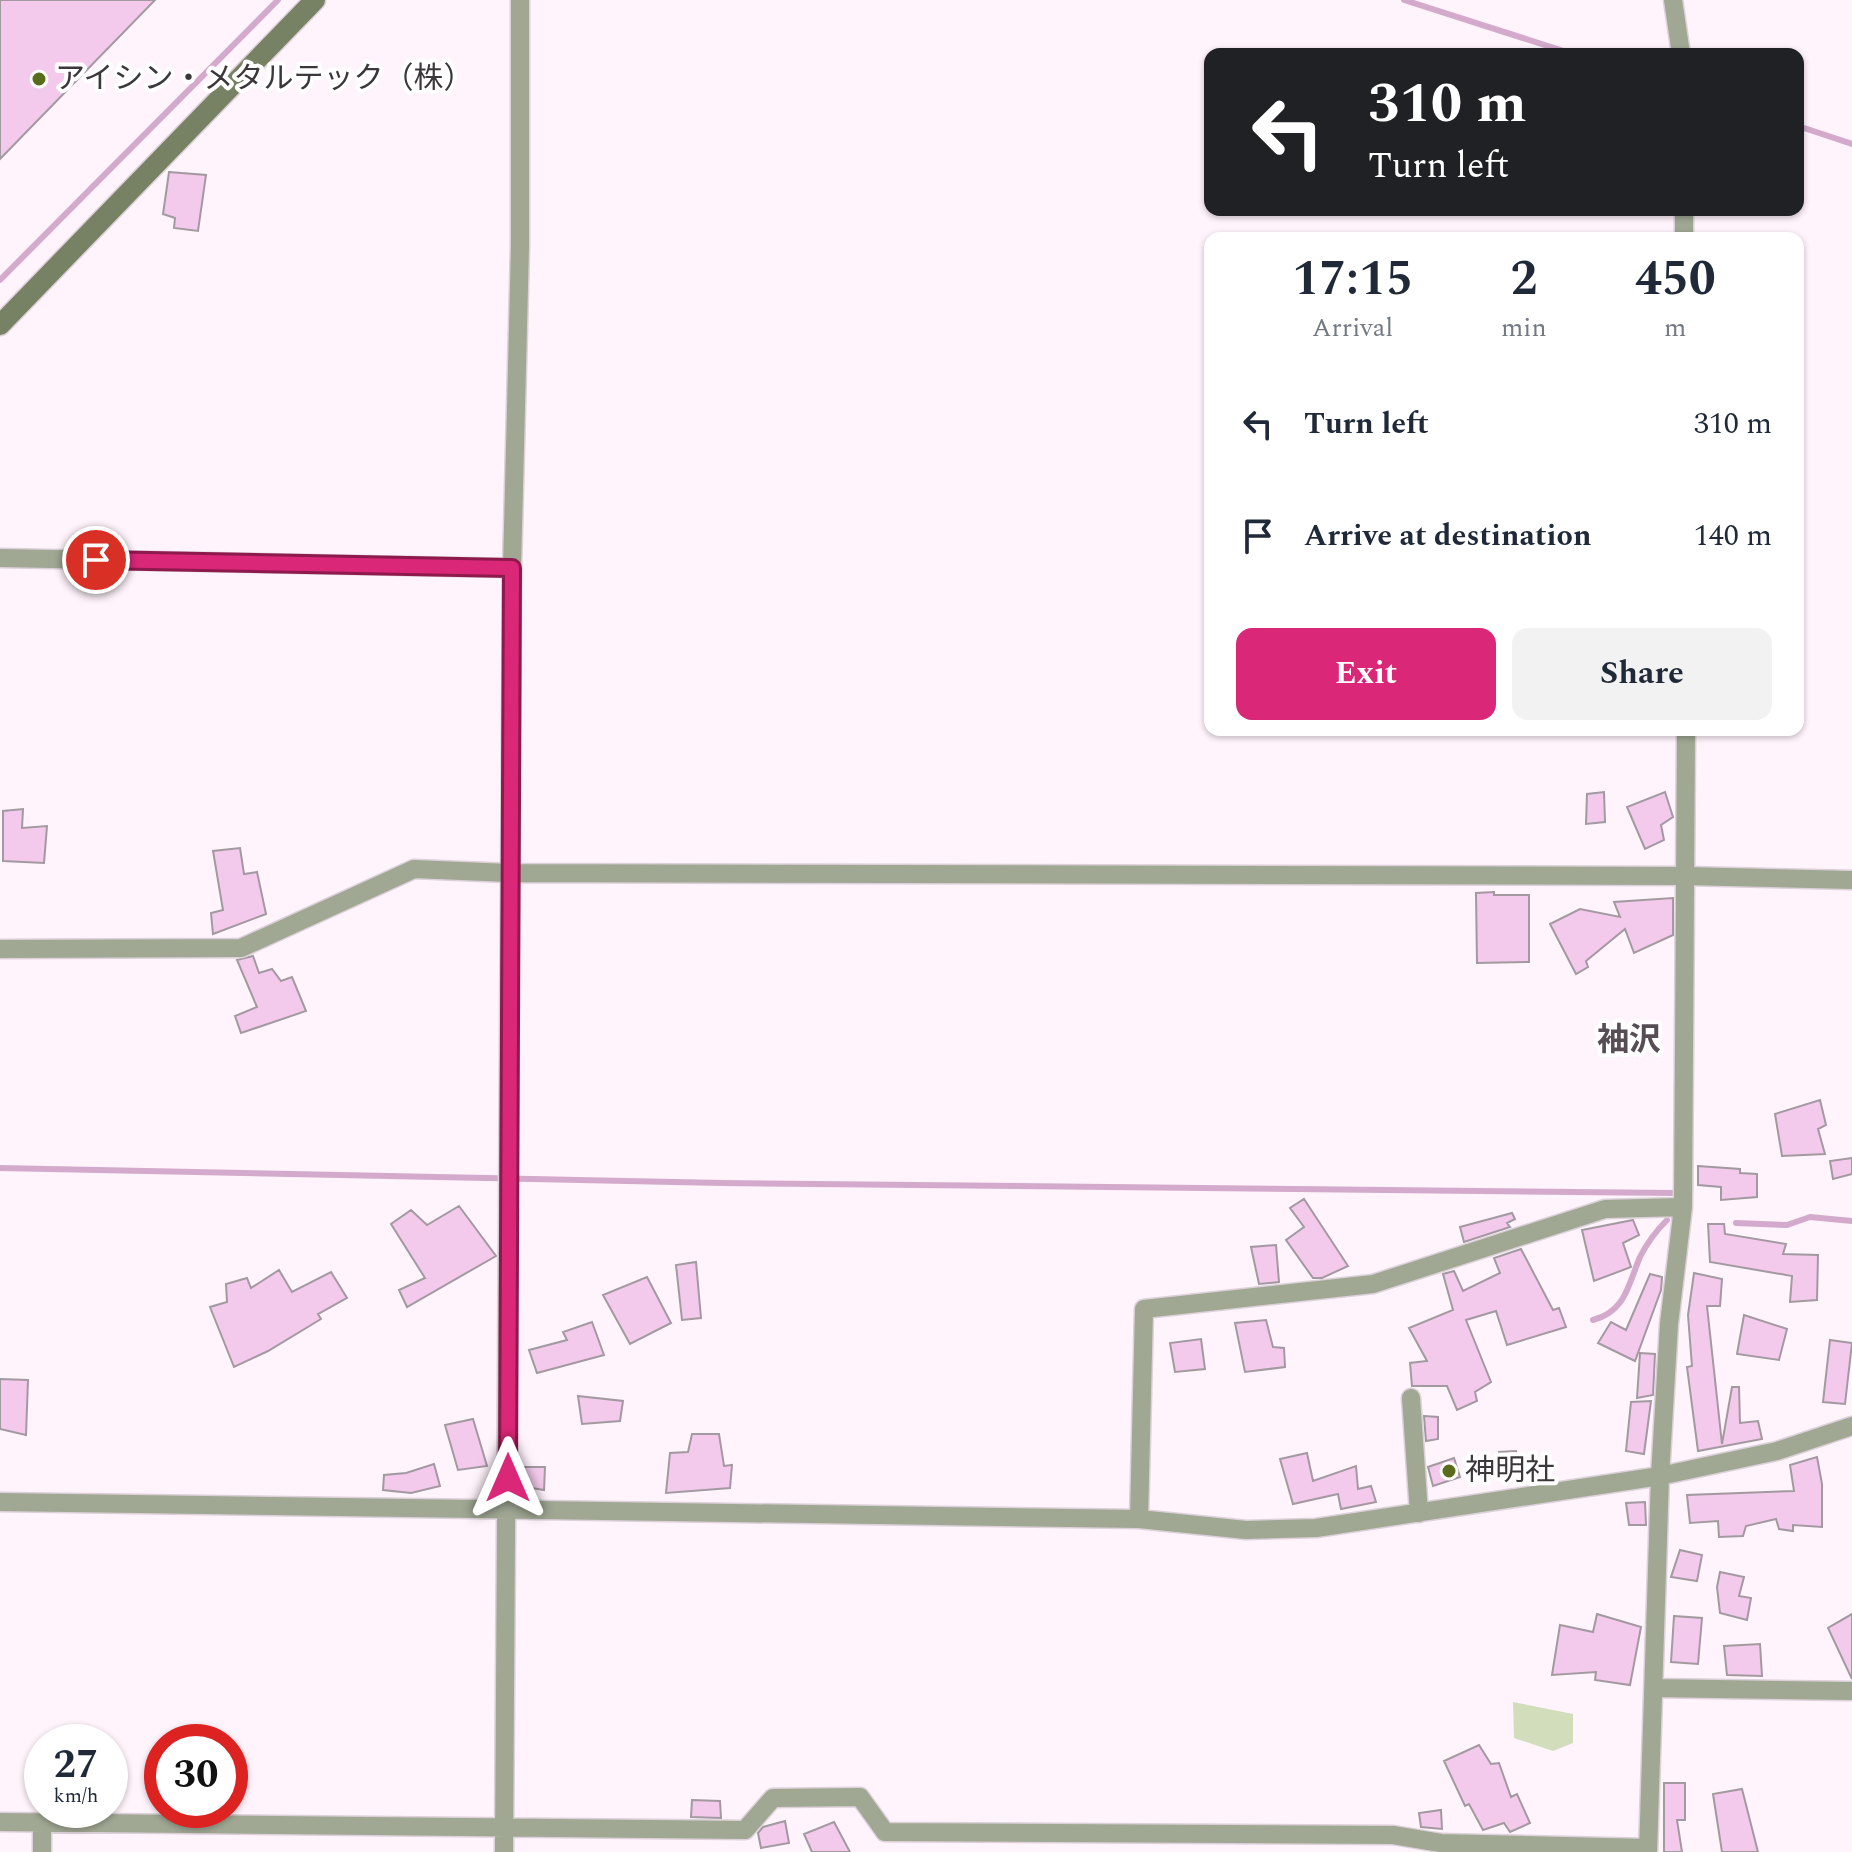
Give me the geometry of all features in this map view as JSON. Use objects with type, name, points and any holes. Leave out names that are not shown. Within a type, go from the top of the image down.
[{"type":"main road","points":[[0,325],[315,0]]},
{"type":"street","points":[[504,1852],[509,873],[520,0]]},
{"type":"street","points":[[1673,0],[1680,48]]},
{"type":"street","points":[[0,558],[512,568]]},
{"type":"street","points":[[128,1824],[745,1830],[773,1798],[860,1797],[885,1832],[1393,1835],[1441,1843],[1648,1850],[1660,1476],[1669,1324],[1683,1207],[1686,736]]},
{"type":"street","points":[[0,949],[241,948],[414,869],[509,873],[1686,876],[1852,880]]},
{"type":"street","points":[[1139,1519],[1144,1309],[1373,1284],[1605,1209],[1683,1207]]},
{"type":"street","points":[[1411,1398],[1419,1513]]},
{"type":"street","points":[[0,1502],[1139,1519],[1246,1530],[1316,1528],[1660,1476],[1777,1451],[1852,1426]]},
{"type":"street","points":[[1654,1688],[1852,1691]]},
{"type":"street","points":[[0,1822],[24,1823]]},
{"type":"street","points":[[42,1828],[42,1852]]},
{"type":"street","points":[[1132,1832],[1132,1852]]},
{"type":"green space","points":[[1513,1702],[1573,1714],[1573,1743],[1553,1751],[1514,1738]]},
{"type":"building","name":"アイシン・メタルテック（株）","points":[[0,0],[155,0],[0,159]]},
{"type":"building","points":[[169,172],[206,175],[198,231],[174,228],[175,218],[163,214]]},
{"type":"building","points":[[1604,792],[1605,822],[1586,824],[1587,794]]},
{"type":"building","points":[[1665,792],[1673,817],[1661,825],[1664,840],[1645,849],[1627,807]]},
{"type":"building","points":[[23,809],[22,828],[47,826],[44,863],[3,861],[3,811]]},
{"type":"building","points":[[240,848],[244,874],[257,872],[266,914],[213,934],[211,913],[223,910],[213,851]]},
{"type":"building","points":[[1494,892],[1494,895],[1529,895],[1529,962],[1477,963],[1476,893]]},
{"type":"building","points":[[1673,898],[1673,935],[1634,953],[1625,929],[1586,961],[1588,967],[1576,974],[1550,924],[1580,909],[1620,917],[1614,902]]},
{"type":"building","points":[[253,956],[259,973],[272,969],[281,981],[292,977],[306,1011],[241,1033],[235,1016],[257,1007],[237,960]]},
{"type":"building","points":[[1820,1100],[1826,1125],[1818,1129],[1825,1154],[1782,1156],[1775,1114]]},
{"type":"building","points":[[1852,1158],[1852,1174],[1833,1179],[1830,1161]]},
{"type":"building","points":[[1698,1166],[1740,1169],[1740,1173],[1757,1174],[1757,1197],[1721,1200],[1721,1187],[1698,1185]]},
{"type":"building","points":[[1304,1199],[1348,1266],[1322,1278],[1313,1278],[1286,1240],[1304,1227],[1290,1208]]},
{"type":"building","points":[[459,1206],[496,1256],[407,1307],[399,1290],[425,1278],[391,1224],[411,1210],[427,1225]]},
{"type":"building","points":[[1512,1213],[1515,1219],[1507,1223],[1510,1227],[1464,1242],[1460,1227]]},
{"type":"building","points":[[1633,1220],[1639,1235],[1623,1243],[1631,1267],[1594,1281],[1582,1230]]},
{"type":"building","points":[[1708,1224],[1724,1224],[1725,1234],[1786,1244],[1783,1254],[1818,1255],[1817,1300],[1790,1302],[1792,1276],[1710,1262]]},
{"type":"building","points":[[1276,1245],[1279,1282],[1259,1284],[1251,1247]]},
{"type":"building","points":[[1521,1249],[1553,1310],[1559,1308],[1566,1327],[1507,1345],[1496,1311],[1466,1320],[1491,1382],[1475,1392],[1477,1401],[1457,1410],[1447,1386],[1412,1386],[1410,1363],[1427,1361],[1409,1328],[1453,1310],[1443,1274],[1454,1271],[1463,1291],[1500,1273],[1494,1258]]},
{"type":"building","points":[[696,1262],[701,1318],[682,1320],[676,1265]]},
{"type":"building","points":[[279,1270],[292,1292],[331,1272],[347,1298],[318,1314],[321,1319],[268,1351],[234,1367],[210,1307],[227,1302],[226,1284],[247,1278],[251,1288]]},
{"type":"building","points":[[1694,1273],[1722,1279],[1720,1306],[1707,1306],[1722,1444],[1732,1387],[1739,1387],[1740,1423],[1758,1421],[1762,1439],[1698,1451],[1687,1367],[1692,1366],[1688,1315]]},
{"type":"building","points":[[1650,1274],[1662,1277],[1661,1290],[1635,1361],[1598,1343],[1611,1322],[1626,1330]]},
{"type":"building","points":[[647,1277],[671,1323],[630,1344],[603,1295]]},
{"type":"building","points":[[1744,1315],[1787,1329],[1779,1360],[1737,1354]]},
{"type":"building","points":[[1266,1320],[1273,1347],[1284,1348],[1285,1367],[1245,1372],[1235,1323]]},
{"type":"building","points":[[592,1322],[604,1355],[537,1373],[529,1350],[567,1340],[563,1332]]},
{"type":"building","points":[[1201,1339],[1205,1369],[1175,1372],[1170,1343]]},
{"type":"building","points":[[1830,1340],[1852,1343],[1845,1404],[1823,1402]]},
{"type":"building","points":[[1640,1353],[1655,1354],[1653,1395],[1637,1398]]},
{"type":"building","points":[[0,1379],[28,1380],[26,1435],[0,1429]]},
{"type":"building","points":[[578,1396],[623,1401],[620,1421],[582,1424]]},
{"type":"building","points":[[1651,1401],[1644,1454],[1626,1451],[1631,1402]]},
{"type":"building","points":[[1424,1416],[1438,1417],[1438,1439],[1426,1441]]},
{"type":"building","points":[[473,1419],[487,1466],[458,1470],[445,1425]]},
{"type":"building","points":[[692,1434],[719,1434],[724,1466],[732,1465],[730,1488],[666,1493],[670,1453],[688,1452]]},
{"type":"building","points":[[1516,1451],[1519,1471],[1501,1474],[1499,1452]]},
{"type":"building","points":[[1307,1453],[1313,1481],[1356,1466],[1358,1489],[1371,1486],[1376,1502],[1341,1509],[1338,1494],[1293,1504],[1280,1459]]},
{"type":"building","points":[[1817,1457],[1822,1484],[1822,1527],[1793,1525],[1793,1531],[1779,1529],[1776,1519],[1746,1526],[1743,1536],[1719,1537],[1718,1521],[1690,1523],[1687,1495],[1794,1491],[1790,1465]]},
{"type":"building","points":[[1454,1458],[1460,1477],[1433,1486],[1428,1467]]},
{"type":"building","points":[[434,1464],[440,1486],[411,1493],[383,1490],[384,1475],[406,1473]]},
{"type":"building","points":[[522,1467],[545,1467],[544,1490],[525,1487]]},
{"type":"building","points":[[1645,1502],[1646,1525],[1629,1525],[1626,1503]]},
{"type":"building","points":[[1680,1550],[1702,1555],[1697,1581],[1671,1577]]},
{"type":"building","points":[[1720,1572],[1744,1577],[1739,1596],[1751,1598],[1747,1620],[1720,1613],[1717,1587]]},
{"type":"building","points":[[1597,1614],[1641,1627],[1630,1685],[1595,1680],[1596,1672],[1552,1675],[1560,1625],[1593,1632]]},
{"type":"building","points":[[1852,1614],[1852,1679],[1828,1628]]},
{"type":"building","points":[[1674,1616],[1702,1618],[1698,1664],[1671,1662]]},
{"type":"building","points":[[1760,1644],[1762,1676],[1727,1675],[1724,1646]]},
{"type":"building","points":[[1479,1745],[1491,1764],[1499,1763],[1511,1797],[1517,1794],[1530,1823],[1510,1832],[1504,1823],[1483,1830],[1469,1804],[1465,1806],[1444,1761]]},
{"type":"building","points":[[1664,1783],[1685,1783],[1685,1820],[1677,1820],[1682,1852],[1664,1852]]},
{"type":"building","points":[[1742,1789],[1758,1852],[1722,1852],[1713,1794]]},
{"type":"building","points":[[692,1800],[720,1801],[721,1818],[691,1817]]},
{"type":"building","points":[[1441,1810],[1442,1829],[1421,1827],[1419,1813]]},
{"type":"building","points":[[785,1821],[789,1843],[761,1848],[758,1833],[763,1827]]},
{"type":"building","points":[[834,1822],[850,1852],[812,1852],[804,1834]]},
{"type":"waterway","points":[[0,280],[278,0]]},
{"type":"waterway","points":[[1404,0],[1554,48]]},
{"type":"waterway","points":[[1804,128],[1852,144]]},
{"type":"waterway","points":[[0,1168],[722,1183],[1672,1193]]},
{"type":"waterway","points":[[1736,1223],[1787,1225],[1810,1217],[1852,1221]]},
{"type":"waterway","points":[[1593,1320],[1604,1316],[1619,1303],[1643,1252],[1667,1220]]},
{"type":"place","name":"アイシン・メタルテック（株）","points":[[39,79]]},
{"type":"place","name":"神明社","points":[[1449,1471]]},
{"type":"district","name":"袖沢","points":[[1629,1040]]},
{"type":"route","points":[[96,560],[512,568],[508,1478]]}]
